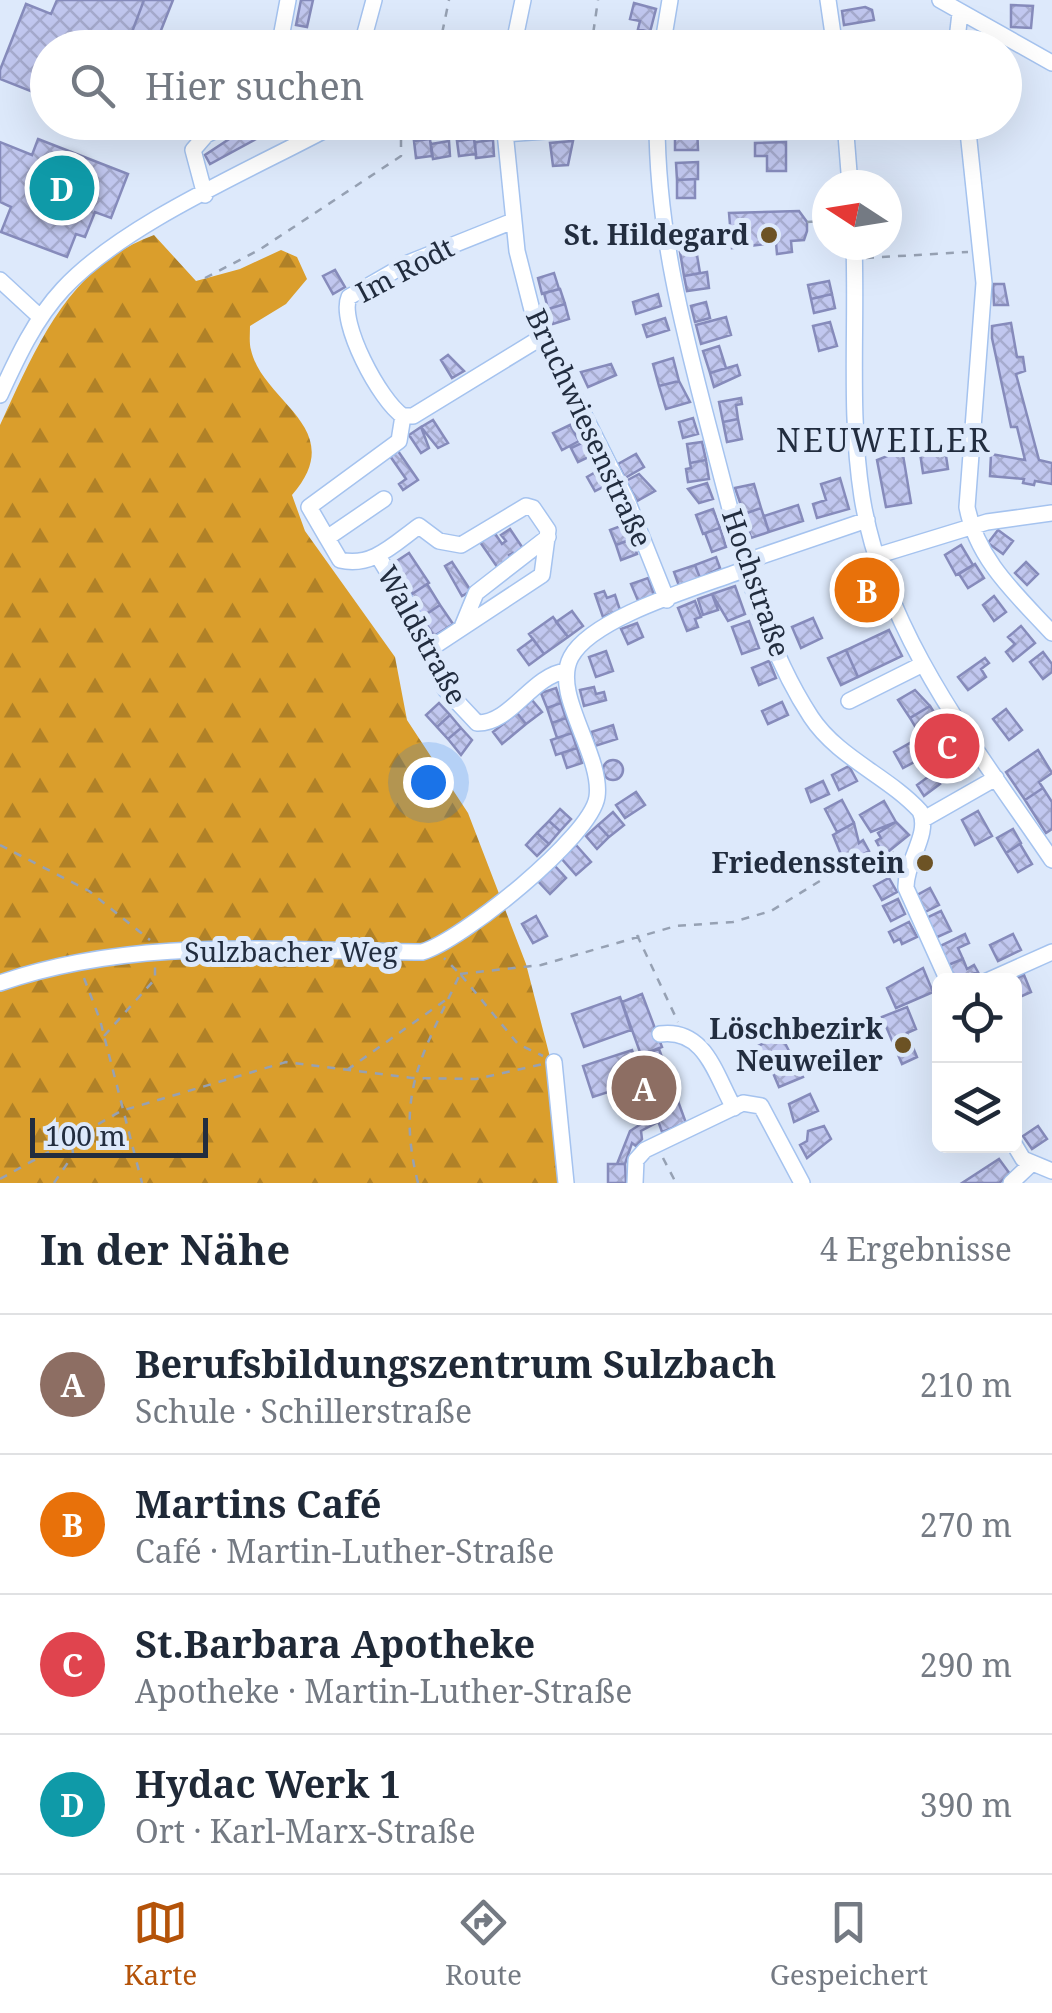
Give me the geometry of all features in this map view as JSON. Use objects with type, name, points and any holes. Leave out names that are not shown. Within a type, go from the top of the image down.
[{"type":"street","points":[[282,30],[288,0]]},
{"type":"street","points":[[366,30],[374,0]]},
{"type":"street","points":[[517,30],[524,0]]},
{"type":"street","points":[[665,30],[670,0]]},
{"type":"street","points":[[828,0],[832,30]]},
{"type":"street","points":[[940,0],[991,30]]},
{"type":"street","points":[[958,30],[960,14]]},
{"type":"street","points":[[1022,46],[1052,62]]},
{"type":"street","points":[[202,140],[193,150],[205,195]]},
{"type":"street","points":[[0,395],[40,317],[90,263],[307,140]]},
{"type":"street","name":"Bruchwiesenstraße","points":[[505,140],[523,284],[542,338],[627,500],[667,600]]},
{"type":"street","name":"Hochstraße","points":[[658,140],[660,209],[668,264],[745,565],[776,650],[810,717],[835,744],[900,792],[924,819]]},
{"type":"street","points":[[846,140],[849,170]]},
{"type":"street","points":[[968,140],[984,252],[967,482],[970,526],[990,563],[1052,633]]},
{"type":"street","name":"Im Rodt","points":[[403,416],[392,406],[355,340],[345,314],[349,297],[408,262],[513,222]]},
{"type":"street","points":[[854,260],[856,437],[867,520],[888,594],[922,664],[1052,860]]},
{"type":"street","points":[[0,280],[40,317]]},
{"type":"street","points":[[426,650],[542,575],[548,537],[542,519],[526,506],[461,545],[439,541],[419,526],[378,556],[357,564],[340,560],[309,507],[399,442],[403,416],[413,416],[542,338]]},
{"type":"street","points":[[327,538],[384,499]]},
{"type":"street","points":[[876,556],[970,526],[1052,513]]},
{"type":"street","points":[[566,671],[587,636],[745,565],[867,520]]},
{"type":"street","points":[[462,627],[476,592],[548,537]]},
{"type":"street","name":"Waldstraße","points":[[378,556],[409,608],[455,704],[477,723],[491,722],[544,679],[566,671]]},
{"type":"street","points":[[849,702],[922,664]]},
{"type":"street","name":"Sulzbacher Weg","points":[[0,984],[77,961],[155,951],[434,949],[513,893],[592,813],[596,779],[566,671]]},
{"type":"street","points":[[945,973],[906,888],[914,850],[924,819],[996,778]]},
{"type":"street","points":[[1004,973],[1052,952]]},
{"type":"street","points":[[660,1034],[683,1033],[698,1042],[734,1108]]},
{"type":"street","points":[[554,1062],[566,1183]]},
{"type":"street","points":[[635,1183],[636,1160],[656,1144],[742,1103],[761,1106],[802,1183]]},
{"type":"street","points":[[1022,1153],[1031,1164],[1052,1171]]},
{"type":"street","points":[[1012,1183],[1031,1164]]},
{"type":"path","points":[[443,30],[449,0]]},
{"type":"path","points":[[594,30],[598,0]]},
{"type":"path","points":[[205,278],[260,250],[401,156],[399,140]]},
{"type":"path","points":[[807,222],[812,222]]},
{"type":"path","points":[[902,252],[984,252]]},
{"type":"path","points":[[0,845],[88,890],[149,938],[155,951],[155,980],[104,1036]]},
{"type":"path","points":[[460,974],[541,964],[676,926],[732,922],[771,911],[841,868],[914,850]]},
{"type":"path","points":[[637,936],[683,1033]]},
{"type":"path","points":[[434,949],[518,1044],[554,1062]]},
{"type":"path","points":[[77,961],[104,1036],[142,1183]]},
{"type":"path","points":[[418,1183],[408,1141],[412,1078],[460,974]]},
{"type":"path","points":[[347,1070],[448,998]]},
{"type":"path","points":[[0,1179],[121,1111],[286,1062],[412,1078],[476,1079],[554,1062]]},
{"type":"path","points":[[54,1183],[74,1156],[72,1139]]},
{"type":"path","points":[[656,1144],[676,1183]]},
{"type":"green space","points":[[154,235],[196,281],[240,269],[281,250],[297,257],[307,279],[286,304],[250,326],[251,350],[259,369],[308,434],[312,452],[307,472],[292,495],[305,531],[395,657],[407,720],[468,813],[526,964],[552,1065],[562,1183],[0,1183],[0,425],[42,339],[77,288],[124,249]]},
{"type":"building","points":[[57,0],[144,0],[133,30],[30,30],[30,91],[0,79],[26,4],[51,14]]},
{"type":"building","points":[[144,0],[173,0],[161,30],[133,30]]},
{"type":"building","points":[[301,0],[313,0],[307,27],[296,25]]},
{"type":"building","points":[[634,3],[656,9],[651,30],[638,29],[640,21],[630,19]]},
{"type":"building","points":[[1011,5],[1033,6],[1031,28],[1011,27]]},
{"type":"building","points":[[865,7],[872,10],[874,20],[844,25],[842,11]]},
{"type":"building","points":[[41,140],[128,174],[111,218],[95,212],[85,237],[76,234],[67,257],[1,232],[11,207],[0,202],[0,142],[32,155]]},
{"type":"building","points":[[228,140],[254,140],[210,164],[205,155]]},
{"type":"building","points":[[430,140],[432,156],[416,158],[414,141]]},
{"type":"building","points":[[474,140],[476,154],[459,156],[457,141]]},
{"type":"building","points":[[493,140],[494,156],[476,158],[475,142]]},
{"type":"building","points":[[675,140],[698,140],[698,150],[675,150]]},
{"type":"building","points":[[449,141],[450,156],[433,159],[431,144]]},
{"type":"building","points":[[573,141],[568,165],[553,166],[550,143]]},
{"type":"building","points":[[786,142],[786,171],[767,171],[767,156],[755,156],[755,143]]},
{"type":"building","points":[[698,162],[698,179],[677,180],[676,163]]},
{"type":"building","points":[[695,179],[695,198],[677,198],[677,180]]},
{"type":"building","name":"St. Hildegard","points":[[799,211],[807,222],[807,231],[804,240],[791,241],[792,252],[777,254],[776,243],[732,248],[729,213]]},
{"type":"building","points":[[696,249],[700,273],[684,276],[680,252]]},
{"type":"building","points":[[335,270],[345,287],[333,294],[323,276]]},
{"type":"building","points":[[707,272],[709,288],[687,291],[684,276]]},
{"type":"building","points":[[554,273],[559,289],[542,294],[538,278]]},
{"type":"building","points":[[829,281],[832,294],[811,299],[808,285]]},
{"type":"building","points":[[993,284],[1004,284],[1008,305],[994,305]]},
{"type":"building","points":[[560,289],[565,304],[548,309],[544,293]]},
{"type":"building","points":[[658,294],[661,306],[636,314],[633,302]]},
{"type":"building","points":[[832,294],[835,308],[814,313],[811,299]]},
{"type":"building","points":[[706,302],[710,318],[695,322],[691,306]]},
{"type":"building","points":[[565,304],[569,319],[553,324],[548,309]]},
{"type":"building","points":[[726,317],[731,335],[701,344],[696,325]]},
{"type":"building","points":[[665,318],[669,330],[647,337],[643,325]]},
{"type":"building","points":[[830,322],[837,346],[819,351],[813,326]]},
{"type":"building","points":[[1011,323],[1017,357],[1023,357],[1025,371],[1016,374],[1039,460],[1052,463],[1052,484],[1035,481],[1034,485],[1023,483],[1024,479],[990,476],[991,454],[1025,460],[1017,427],[1011,427],[992,338],[992,326]]},
{"type":"building","points":[[719,346],[726,368],[710,373],[703,351]]},
{"type":"building","points":[[448,355],[464,371],[452,378],[441,360]]},
{"type":"building","points":[[673,358],[679,381],[659,386],[653,364]]},
{"type":"building","points":[[611,364],[616,375],[588,387],[581,372]]},
{"type":"building","points":[[737,365],[740,375],[714,387],[710,373]]},
{"type":"building","points":[[679,381],[690,402],[666,409],[659,386]]},
{"type":"building","points":[[741,398],[742,404],[736,405],[738,419],[723,422],[719,402]]},
{"type":"building","points":[[693,418],[698,434],[683,438],[679,422]]},
{"type":"building","points":[[738,419],[742,439],[727,442],[723,422]]},
{"type":"building","points":[[433,420],[448,443],[438,448],[421,427]]},
{"type":"building","points":[[570,425],[579,441],[562,450],[553,433]]},
{"type":"building","points":[[421,427],[429,448],[421,453],[409,435]]},
{"type":"building","points":[[586,441],[593,455],[578,462],[571,448]]},
{"type":"building","points":[[702,442],[706,460],[690,463],[687,444]]},
{"type":"building","points":[[945,449],[948,469],[923,473],[920,453]]},
{"type":"building","points":[[398,451],[418,480],[403,490],[399,484],[406,479],[390,456]]},
{"type":"building","points":[[895,453],[903,455],[911,503],[886,507],[877,460]]},
{"type":"building","points":[[636,454],[644,467],[625,478],[618,464]]},
{"type":"building","points":[[706,460],[709,479],[688,482],[686,469],[691,468],[690,463]]},
{"type":"building","points":[[601,469],[609,484],[595,491],[587,477]]},
{"type":"building","points":[[639,474],[655,491],[637,501],[626,481]]},
{"type":"building","points":[[840,478],[849,509],[817,518],[813,504],[826,500],[821,484]]},
{"type":"building","points":[[707,483],[713,499],[699,503],[688,489]]},
{"type":"building","points":[[754,484],[761,508],[744,514],[735,488]]},
{"type":"building","points":[[798,505],[803,521],[769,532],[764,516]]},
{"type":"building","points":[[761,508],[769,532],[751,538],[744,514]]},
{"type":"building","points":[[713,509],[720,528],[703,534],[696,515]]},
{"type":"building","points":[[626,524],[632,539],[616,545],[610,530]]},
{"type":"building","points":[[720,528],[726,547],[712,552],[705,533]]},
{"type":"building","points":[[510,529],[526,553],[517,559],[513,553],[509,555],[513,562],[500,571],[480,542],[494,532],[502,544],[506,541],[501,535]]},
{"type":"building","points":[[998,530],[1013,541],[1003,554],[988,543]]},
{"type":"building","points":[[632,539],[637,554],[621,560],[616,545]]},
{"type":"building","points":[[961,545],[973,565],[956,575],[945,555]]},
{"type":"building","points":[[409,553],[429,583],[412,594],[392,564]]},
{"type":"building","points":[[716,557],[720,568],[700,578],[695,565]]},
{"type":"building","points":[[452,562],[471,591],[462,596],[445,566]]},
{"type":"building","points":[[1026,562],[1038,574],[1027,585],[1015,573]]},
{"type":"building","points":[[975,564],[984,578],[968,588],[959,574]]},
{"type":"building","points":[[695,565],[700,578],[679,586],[674,572]]},
{"type":"building","points":[[648,578],[655,597],[639,603],[631,584]]},
{"type":"building","points":[[868,578],[879,611],[860,617],[849,585]]},
{"type":"building","points":[[427,584],[440,605],[422,617],[409,596]]},
{"type":"building","points":[[849,585],[855,602],[837,608],[837,589]]},
{"type":"building","points":[[735,586],[745,614],[728,621],[712,594]]},
{"type":"building","points":[[604,591],[607,598],[615,595],[620,610],[603,617],[595,594]]},
{"type":"building","points":[[712,594],[718,610],[703,615],[698,599]]},
{"type":"building","points":[[994,596],[1006,612],[994,621],[983,605]]},
{"type":"building","points":[[695,601],[701,617],[695,619],[698,627],[687,631],[678,608]]},
{"type":"building","points":[[440,605],[453,624],[434,636],[422,617]]},
{"type":"building","points":[[572,611],[583,626],[568,637],[556,622]]},
{"type":"building","points":[[553,617],[568,637],[544,654],[529,634]]},
{"type":"building","points":[[813,618],[822,638],[801,648],[792,627]]},
{"type":"building","points":[[749,621],[759,648],[742,654],[732,627]]},
{"type":"building","points":[[637,623],[643,637],[628,644],[621,629]]},
{"type":"building","points":[[1021,626],[1035,643],[1013,661],[1006,652],[1015,644],[1008,637]]},
{"type":"building","points":[[889,630],[902,656],[858,677],[846,650]]},
{"type":"building","points":[[533,639],[544,654],[529,665],[518,650]]},
{"type":"building","points":[[846,650],[858,677],[841,685],[828,658]]},
{"type":"building","points":[[606,651],[613,671],[596,677],[589,657]]},
{"type":"building","points":[[1043,652],[1052,664],[1052,672],[1043,679],[1030,662]]},
{"type":"building","points":[[985,658],[989,663],[981,669],[986,677],[968,690],[958,677]]},
{"type":"building","points":[[769,661],[776,678],[759,685],[752,668]]},
{"type":"building","points":[[594,687],[596,694],[604,692],[606,700],[584,706],[580,690]]},
{"type":"building","points":[[556,688],[561,703],[547,708],[541,693]]},
{"type":"building","points":[[915,690],[930,706],[910,718],[898,700]]},
{"type":"building","points":[[532,700],[542,712],[526,724],[517,713]]},
{"type":"building","points":[[782,702],[788,715],[768,724],[762,711]]},
{"type":"building","points":[[439,703],[450,715],[437,727],[426,715]]},
{"type":"building","points":[[561,703],[566,718],[552,723],[547,708]]},
{"type":"building","points":[[930,706],[939,720],[919,733],[910,718]]},
{"type":"building","points":[[1006,709],[1022,730],[1009,740],[993,719]]},
{"type":"building","points":[[517,713],[526,724],[502,744],[493,732]]},
{"type":"building","points":[[450,715],[461,728],[448,739],[437,727]]},
{"type":"building","points":[[566,718],[572,733],[557,738],[552,723]]},
{"type":"building","points":[[939,720],[958,750],[937,763],[919,733]]},
{"type":"building","points":[[613,725],[617,739],[595,746],[591,732]]},
{"type":"building","points":[[461,728],[472,740],[461,755],[448,739]]},
{"type":"building","points":[[572,733],[577,748],[556,755],[551,740]]},
{"type":"building","points":[[910,743],[920,759],[903,768],[894,752]]},
{"type":"building","points":[[577,748],[582,763],[567,768],[562,753]]},
{"type":"building","points":[[1038,750],[1052,773],[1039,782],[1043,788],[1025,800],[1006,772]]},
{"type":"building","points":[[613,760],[623,770],[613,780],[603,770]]},
{"type":"building","points":[[849,766],[857,781],[839,790],[832,775]]},
{"type":"building","points":[[932,774],[940,784],[924,796],[917,785]]},
{"type":"building","points":[[823,781],[829,794],[811,802],[806,789]]},
{"type":"building","points":[[1043,788],[1052,802],[1052,829],[1046,833],[1025,800]]},
{"type":"building","points":[[636,792],[645,805],[625,818],[616,805]]},
{"type":"building","points":[[842,800],[854,823],[837,832],[825,809]]},
{"type":"building","points":[[884,801],[896,822],[871,832],[860,815]]},
{"type":"building","points":[[560,809],[571,819],[560,831],[549,821]]},
{"type":"building","points":[[978,811],[992,836],[975,845],[962,820]]},
{"type":"building","points":[[613,812],[624,825],[609,837],[598,825]]},
{"type":"building","points":[[549,821],[560,831],[549,844],[537,833]]},
{"type":"building","points":[[896,822],[909,835],[884,855],[876,841],[881,838],[878,833]]},
{"type":"building","points":[[854,823],[859,843],[863,840],[869,851],[845,864],[833,835]]},
{"type":"building","points":[[598,825],[609,837],[597,849],[586,836]]},
{"type":"building","points":[[1013,829],[1021,843],[1006,853],[997,838]]},
{"type":"building","points":[[537,833],[549,844],[537,856],[526,845]]},
{"type":"building","points":[[1020,844],[1032,864],[1018,872],[1006,853]]},
{"type":"building","points":[[576,845],[591,862],[576,875],[561,858]]},
{"type":"building","points":[[554,865],[566,878],[550,894],[537,880]]},
{"type":"building","points":[[889,878],[897,892],[882,900],[874,886]]},
{"type":"building","points":[[930,888],[939,905],[925,912],[917,895]]},
{"type":"building","points":[[898,899],[905,914],[891,921],[883,906]]},
{"type":"building","points":[[941,911],[951,931],[935,938],[926,918]]},
{"type":"building","points":[[536,916],[547,936],[533,943],[522,924]]},
{"type":"building","points":[[909,922],[917,937],[902,944],[900,939],[894,942],[889,932]]},
{"type":"building","points":[[965,934],[969,943],[958,948],[963,959],[948,965],[940,946]]},
{"type":"building","points":[[1013,934],[1021,950],[998,961],[990,945]]},
{"type":"building","points":[[963,959],[967,969],[974,965],[978,972],[952,973],[948,965]]},
{"type":"building","points":[[923,968],[932,992],[896,1008],[887,988]]},
{"type":"building","points":[[1022,976],[1031,992],[1022,996]]},
{"type":"building","points":[[642,994],[662,1047],[641,1055],[622,1002]]},
{"type":"building","points":[[620,997],[631,1030],[584,1047],[572,1014]]},
{"type":"building","name":"Löschbezirk Neuweiler","points":[[907,1007],[916,1029],[907,1033],[917,1057],[902,1064],[882,1017]]},
{"type":"building","points":[[781,1035],[790,1053],[765,1070],[758,1046]]},
{"type":"building","points":[[659,1049],[686,1123],[662,1132],[635,1057]]},
{"type":"building","points":[[632,1050],[642,1081],[593,1097],[583,1066]]},
{"type":"building","points":[[797,1063],[803,1077],[779,1087],[773,1073]]},
{"type":"building","points":[[810,1094],[818,1111],[794,1122],[789,1104]]},
{"type":"building","points":[[655,1115],[658,1122],[641,1131],[642,1139],[636,1146],[632,1143],[625,1164],[617,1164],[630,1131]]},
{"type":"building","points":[[824,1126],[831,1139],[807,1158],[800,1145],[807,1141],[808,1131]]},
{"type":"building","points":[[1038,1126],[1047,1139],[1032,1149],[1023,1136]]},
{"type":"building","points":[[999,1159],[1010,1174],[999,1183],[962,1183]]},
{"type":"building","points":[[608,1164],[625,1164],[626,1183],[608,1183]]},
{"type":"place","name":"Hydac Werk 1","points":[[62,188]]},
{"type":"place","name":"St. Hildegard","points":[[769,235]]},
{"type":"place","name":"Martins Café","points":[[867,590]]},
{"type":"place","name":"St.Barbara Apotheke","points":[[947,746]]},
{"type":"place","name":"Friedensstein","points":[[925,863]]},
{"type":"place","name":"Löschbezirk Neuweiler","points":[[903,1045]]},
{"type":"place","name":"Berufsbildungszentrum Sulzbach","points":[[644,1088]]},
{"type":"district","name":"NEUWEILER","points":[[884,441]]}]
